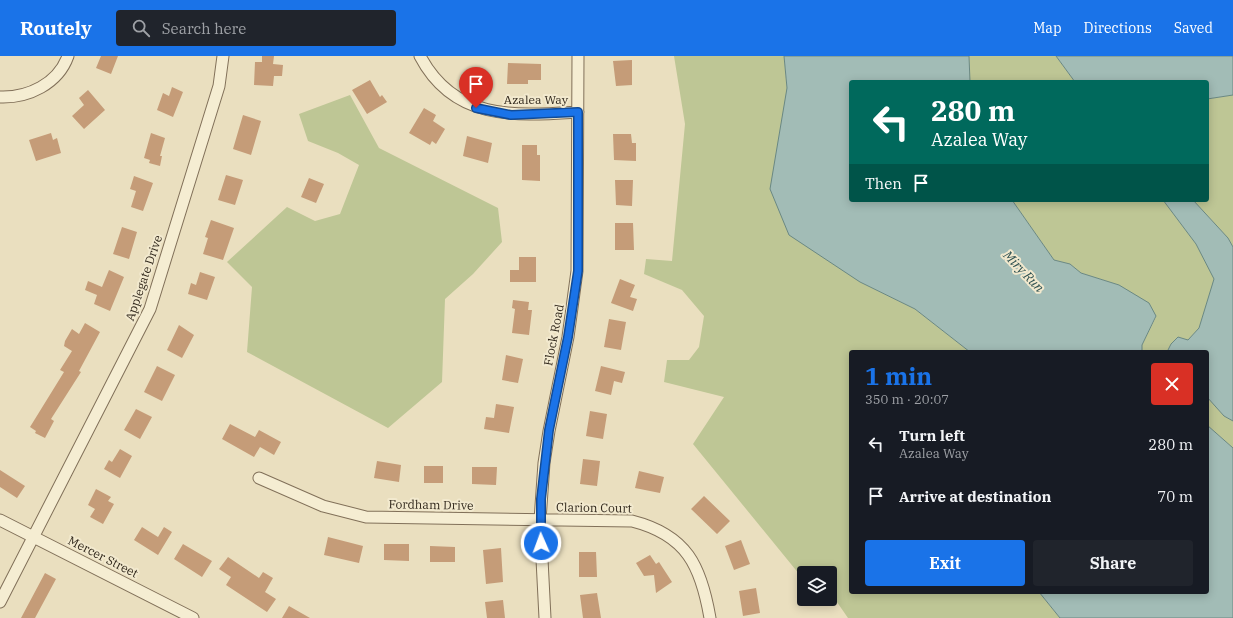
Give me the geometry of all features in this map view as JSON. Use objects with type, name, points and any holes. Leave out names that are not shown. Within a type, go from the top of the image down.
[{"type":"street","points":[[0,96],[16,96],[40,88],[59,71],[68,56]]},
{"type":"street","name":"Applegate Drive","points":[[0,602],[150,309],[219,86],[223,56]]},
{"type":"street","name":"Azalea Way","points":[[420,56],[435,79],[446,90],[476,108],[511,115],[578,112]]},
{"type":"street","name":"Flock Road","points":[[545,618],[540,520],[549,430],[568,337],[578,271],[578,56]]},
{"type":"street","name":"Fordham Drive","points":[[259,478],[323,506],[366,517],[540,520]]},
{"type":"street","name":"Mercer Street","points":[[0,520],[194,618]]},
{"type":"street","name":"Clarion Court","points":[[540,520],[632,521],[648,525],[662,532],[675,540],[694,563],[706,592],[710,618]]},
{"type":"green space","points":[[674,56],[784,56],[787,88],[860,282],[915,309],[967,350],[849,350],[849,594],[1041,594],[1060,618],[848,618],[837,602],[837,566],[797,566],[797,571],[693,444],[724,397],[664,382],[667,360],[689,360],[699,347],[704,316],[682,290],[644,274],[646,259],[672,261],[685,124]]},
{"type":"green space","points":[[969,56],[1056,56],[1074,80],[970,80]]},
{"type":"green space","points":[[350,95],[379,148],[498,208],[502,242],[473,274],[445,299],[442,382],[388,428],[247,352],[252,287],[227,262],[287,207],[315,221],[340,214],[359,165],[338,153],[308,141],[299,114]]},
{"type":"green space","points":[[1233,95],[1233,247],[1228,238],[1195,202],[1209,202],[1209,99]]},
{"type":"green space","points":[[1013,202],[1164,202],[1196,244],[1215,279],[1199,328],[1188,340],[1171,344],[1168,350],[1142,350],[1142,345],[1156,317],[1119,285],[1081,273],[1070,264],[1054,260]]},
{"type":"green space","points":[[1209,399],[1224,416],[1233,421],[1233,448],[1209,427]]},
{"type":"water","name":"Miry Run","points":[[784,56],[969,56],[970,80],[849,80],[849,202],[1013,202],[1054,260],[1070,264],[1081,273],[1119,285],[1149,303],[1156,316],[1142,345],[1142,350],[967,350],[915,309],[860,282],[789,235],[770,189],[787,88]]},
{"type":"water","points":[[1056,56],[1233,56],[1233,95],[1209,99],[1209,80],[1074,80]]},
{"type":"water","points":[[1164,202],[1195,202],[1228,238],[1233,247],[1233,421],[1224,416],[1209,399],[1209,350],[1168,350],[1171,344],[1178,337],[1188,340],[1199,328],[1214,279],[1196,244]]},
{"type":"water","points":[[1209,427],[1233,448],[1233,618],[1060,618],[1041,594],[1209,594]]},
{"type":"building","points":[[101,56],[118,56],[111,74],[96,68]]},
{"type":"building","points":[[262,56],[274,56],[273,64],[283,65],[282,76],[274,76],[273,86],[254,85],[255,62],[262,62]]},
{"type":"building","points":[[632,60],[632,85],[616,86],[613,61]]},
{"type":"building","points":[[508,63],[541,64],[541,80],[528,80],[528,84],[507,84]]},
{"type":"building","points":[[370,80],[380,97],[382,95],[387,102],[367,114],[352,90]]},
{"type":"building","points":[[172,87],[183,92],[173,117],[157,110],[163,93],[169,96]]},
{"type":"building","points":[[88,90],[105,110],[84,129],[72,116],[84,105],[79,98]]},
{"type":"building","points":[[424,108],[436,115],[433,121],[445,129],[436,144],[432,141],[430,145],[409,133]]},
{"type":"building","points":[[243,115],[261,121],[251,155],[233,149]]},
{"type":"building","points":[[51,133],[53,140],[57,138],[61,153],[36,161],[29,140]]},
{"type":"building","points":[[151,133],[165,138],[160,156],[162,156],[160,166],[149,163],[150,160],[144,158]]},
{"type":"building","points":[[613,134],[631,134],[632,143],[636,143],[636,161],[614,160]]},
{"type":"building","points":[[467,136],[492,143],[488,163],[463,156]]},
{"type":"building","points":[[522,145],[537,145],[537,155],[540,155],[540,181],[522,180]]},
{"type":"building","points":[[226,175],[243,180],[235,205],[218,200]]},
{"type":"building","points":[[134,176],[153,183],[143,211],[131,207],[136,191],[130,189]]},
{"type":"building","points":[[309,178],[324,184],[316,203],[301,197]]},
{"type":"building","points":[[615,180],[633,180],[632,206],[616,205]]},
{"type":"building","points":[[211,220],[234,228],[223,260],[203,254],[208,238],[205,237]]},
{"type":"building","points":[[615,223],[633,223],[634,250],[615,250]]},
{"type":"building","points":[[122,227],[137,232],[129,259],[113,254]]},
{"type":"building","points":[[519,257],[536,257],[536,282],[510,282],[510,270],[519,270]]},
{"type":"building","points":[[109,270],[124,277],[110,311],[94,304],[97,295],[85,290],[88,281],[102,287]]},
{"type":"building","points":[[200,272],[215,277],[207,300],[188,294],[191,283],[196,285]]},
{"type":"building","points":[[620,279],[635,285],[630,297],[637,299],[633,311],[611,303]]},
{"type":"building","points":[[513,300],[529,302],[528,310],[532,310],[529,335],[512,333],[515,309],[512,308]]},
{"type":"building","points":[[609,319],[626,322],[621,350],[604,347]]},
{"type":"building","points":[[85,323],[100,332],[79,371],[81,372],[51,419],[54,421],[45,438],[35,433],[36,431],[30,427],[64,372],[60,370],[72,351],[64,346],[65,341],[72,329],[79,334]]},
{"type":"building","points":[[179,325],[194,335],[182,358],[167,350]]},
{"type":"building","points":[[506,355],[523,359],[518,383],[502,380]]},
{"type":"building","points":[[157,366],[175,375],[162,401],[144,392]]},
{"type":"building","points":[[601,366],[625,372],[622,383],[614,381],[611,395],[595,391]]},
{"type":"building","points":[[496,404],[514,407],[509,433],[484,429],[486,417],[494,418]]},
{"type":"building","points":[[136,409],[152,417],[140,439],[124,430]]},
{"type":"building","points":[[590,411],[607,414],[603,439],[586,436]]},
{"type":"building","points":[[230,424],[255,437],[259,430],[281,442],[274,455],[260,447],[254,457],[222,439]]},
{"type":"building","points":[[120,449],[132,456],[120,478],[104,469],[109,460],[112,462]]},
{"type":"building","points":[[583,459],[600,461],[597,486],[580,484]]},
{"type":"building","points":[[377,461],[401,465],[399,482],[374,478]]},
{"type":"building","points":[[424,466],[443,466],[443,483],[424,483]]},
{"type":"building","points":[[472,467],[497,467],[496,485],[472,484]]},
{"type":"building","points":[[0,470],[25,486],[17,498],[0,487]]},
{"type":"building","points":[[639,471],[664,477],[660,493],[635,488]]},
{"type":"building","points":[[96,489],[111,497],[108,501],[114,504],[103,524],[90,517],[95,509],[88,505]]},
{"type":"building","points":[[704,496],[730,521],[717,534],[691,509]]},
{"type":"building","points":[[142,527],[158,537],[164,527],[172,532],[158,555],[134,540]]},
{"type":"building","points":[[328,537],[363,546],[359,563],[324,555]]},
{"type":"building","points":[[741,540],[750,564],[734,570],[725,546]]},
{"type":"building","points":[[183,544],[212,561],[202,577],[174,559]]},
{"type":"building","points":[[384,544],[409,544],[409,561],[384,560]]},
{"type":"building","points":[[430,546],[455,547],[455,562],[430,562]]},
{"type":"building","points":[[501,548],[503,582],[486,584],[483,550]]},
{"type":"building","points":[[579,552],[596,552],[597,577],[579,577]]},
{"type":"building","points":[[650,555],[656,564],[659,562],[672,582],[656,593],[654,575],[644,576],[636,563]]},
{"type":"building","points":[[228,557],[259,578],[263,572],[273,578],[265,592],[276,599],[267,612],[226,585],[231,577],[219,569]]},
{"type":"building","points":[[45,573],[56,579],[35,618],[21,618]]},
{"type":"building","points":[[756,588],[760,613],[743,616],[739,591]]},
{"type":"building","points":[[597,593],[601,618],[583,618],[580,595]]},
{"type":"building","points":[[503,600],[505,618],[487,618],[485,602]]},
{"type":"building","points":[[289,606],[310,618],[282,618]]},
{"type":"route","points":[[476,108],[511,115],[578,112],[578,271],[568,337],[549,430],[544,463],[540,520],[541,543]]}]
